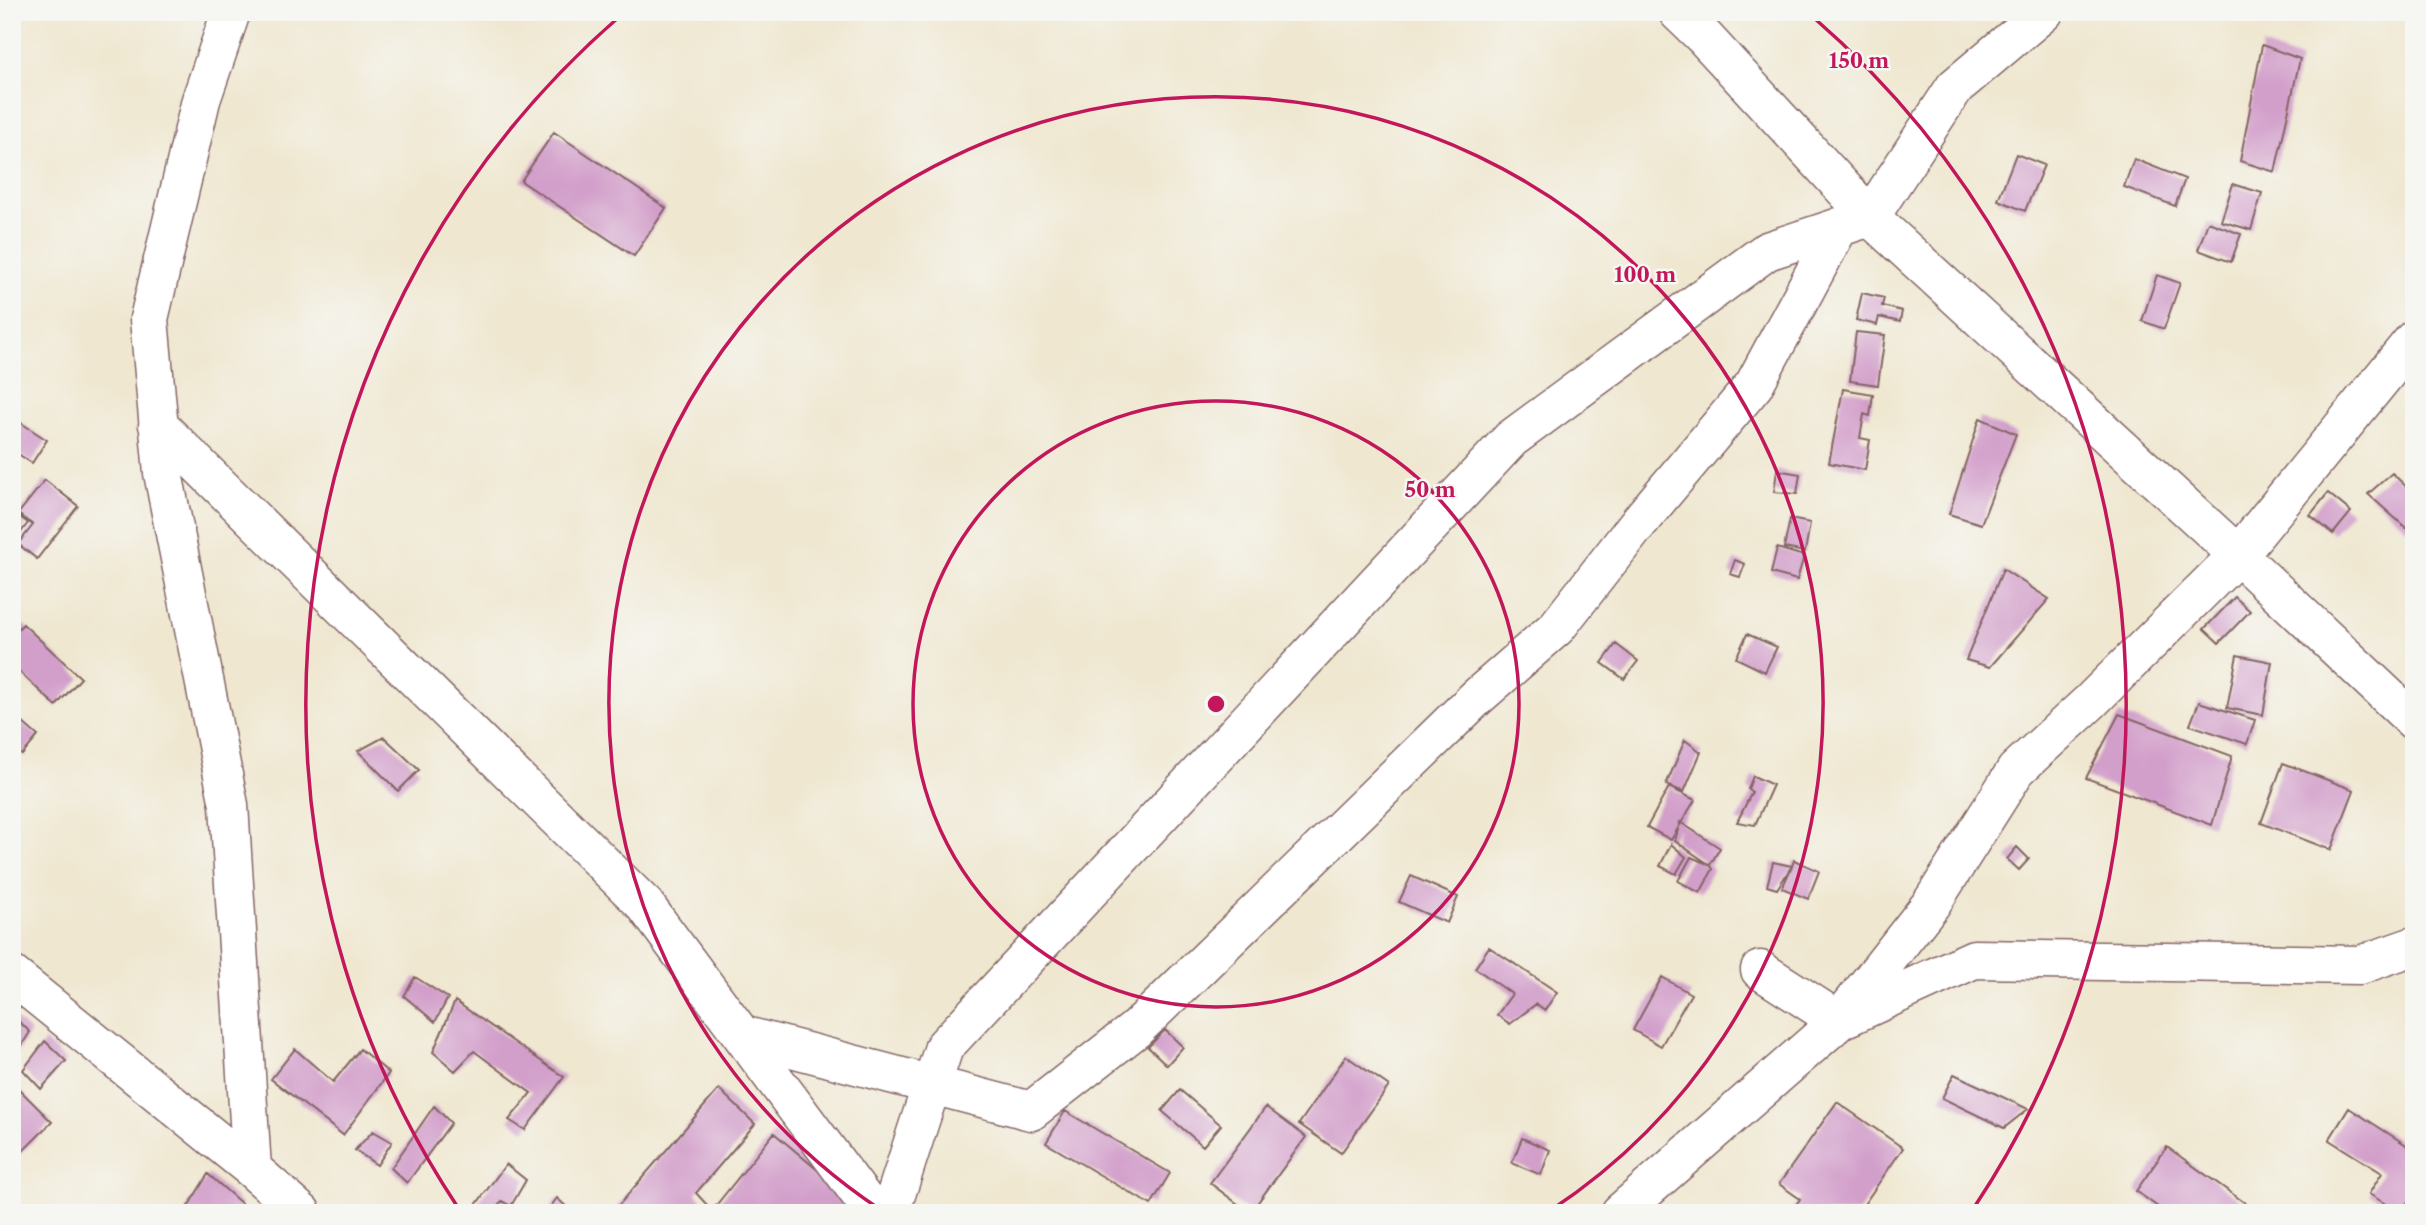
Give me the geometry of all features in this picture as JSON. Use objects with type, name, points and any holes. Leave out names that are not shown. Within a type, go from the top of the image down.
[{"type":"street","points":[[231,12],[201,100],[149,319],[163,473],[229,804],[253,1169]]},
{"type":"street","points":[[1678,12],[1705,38],[1854,222],[2238,555],[2414,721]]},
{"type":"street","points":[[742,1035],[1031,1111],[1136,1029],[1476,698],[1557,627],[1639,522],[1754,385],[1854,222],[1955,87],[2045,12]]},
{"type":"street","points":[[890,1213],[944,1047],[1511,439],[1767,251],[1854,222]]},
{"type":"street","points":[[1620,1213],[1839,1021],[1931,904],[2016,770],[2090,702],[2238,555],[2414,340]]},
{"type":"street","points":[[158,425],[645,905],[874,1213]]},
{"type":"street","points":[[1839,1021],[1974,959],[2360,965],[2414,946]]},
{"type":"street","points":[[1760,970],[1839,1021]]},
{"type":"street","points":[[12,975],[253,1169],[302,1213]]},
{"type":"building","points":[[2262,45],[2300,59],[2275,172],[2240,161]]},
{"type":"building","points":[[554,132],[666,208],[634,256],[521,181]]},
{"type":"building","points":[[2016,154],[2044,165],[2025,211],[1998,200]]},
{"type":"building","points":[[2134,159],[2185,179],[2175,206],[2124,187]]},
{"type":"building","points":[[2233,184],[2262,193],[2251,230],[2221,221]]},
{"type":"building","points":[[2208,222],[2241,234],[2231,262],[2198,250]]},
{"type":"building","points":[[2157,275],[2180,283],[2164,329],[2142,321]]},
{"type":"building","points":[[1862,293],[1884,298],[1882,306],[1902,311],[1900,322],[1879,317],[1877,325],[1856,320]]},
{"type":"building","points":[[1856,332],[1885,335],[1878,385],[1850,381]]},
{"type":"building","points":[[1843,389],[1873,394],[1870,416],[1864,414],[1860,438],[1870,440],[1865,470],[1829,463]]},
{"type":"building","points":[[1980,418],[2016,434],[1981,524],[1949,514]]},
{"type":"building","points":[[18,421],[47,440],[32,463],[12,450],[12,430]]},
{"type":"building","points":[[1777,470],[1800,474],[1797,494],[1774,492]]},
{"type":"building","points":[[2392,473],[2414,494],[2414,535],[2368,494]]},
{"type":"building","points":[[45,480],[78,506],[37,559],[18,544],[33,525],[18,514]]},
{"type":"building","points":[[2328,493],[2351,512],[2333,534],[2310,515]]},
{"type":"building","points":[[12,511],[28,523],[15,540],[12,539]]},
{"type":"building","points":[[1790,519],[1810,523],[1805,552],[1784,548]]},
{"type":"building","points":[[1777,548],[1804,556],[1797,580],[1771,573]]},
{"type":"building","points":[[1735,560],[1745,564],[1740,577],[1730,574]]},
{"type":"building","points":[[2003,569],[2049,599],[1990,667],[1966,660]]},
{"type":"building","points":[[2235,597],[2250,611],[2219,643],[2204,629]]},
{"type":"building","points":[[23,624],[81,678],[56,706],[12,665],[12,635]]},
{"type":"building","points":[[1747,634],[1777,647],[1765,672],[1736,658]]},
{"type":"building","points":[[1616,644],[1638,661],[1624,679],[1602,663]]},
{"type":"building","points":[[2237,655],[2272,662],[2263,715],[2227,708]]},
{"type":"building","points":[[2199,702],[2255,720],[2247,744],[2190,725]]},
{"type":"building","points":[[2119,714],[2232,756],[2212,825],[2086,778]]},
{"type":"building","points":[[22,722],[38,736],[22,755],[12,747],[12,734]]},
{"type":"building","points":[[384,737],[419,770],[398,791],[358,751]]},
{"type":"building","points":[[1685,740],[1701,752],[1684,792],[1666,785]]},
{"type":"building","points":[[2283,763],[2354,790],[2331,850],[2261,823]]},
{"type":"building","points":[[1753,776],[1773,785],[1755,825],[1737,822],[1752,792],[1748,789]]},
{"type":"building","points":[[1669,787],[1695,800],[1671,840],[1647,827]]},
{"type":"building","points":[[1680,822],[1720,848],[1710,865],[1675,841]]},
{"type":"building","points":[[1671,844],[1686,857],[1676,874],[1660,866]]},
{"type":"building","points":[[2017,847],[2029,859],[2019,870],[2007,859]]},
{"type":"building","points":[[1691,857],[1713,869],[1700,893],[1678,881]]},
{"type":"building","points":[[1794,860],[1819,871],[1808,899],[1782,888]]},
{"type":"building","points":[[1773,862],[1792,866],[1777,889],[1767,886]]},
{"type":"building","points":[[1411,876],[1458,897],[1447,923],[1399,902]]},
{"type":"building","points":[[1489,947],[1557,992],[1545,1010],[1536,1004],[1510,1024],[1497,1015],[1512,994],[1475,968]]},
{"type":"building","points":[[415,977],[448,998],[435,1022],[404,996]]},
{"type":"building","points":[[1662,977],[1691,994],[1661,1046],[1633,1030]]},
{"type":"building","points":[[455,1001],[564,1077],[525,1130],[509,1120],[531,1093],[474,1051],[455,1071],[433,1052]]},
{"type":"building","points":[[12,1015],[30,1032],[15,1056],[12,1053]]},
{"type":"building","points":[[1165,1030],[1183,1047],[1167,1065],[1148,1047]]},
{"type":"building","points":[[45,1041],[66,1061],[41,1089],[23,1070]]},
{"type":"building","points":[[295,1049],[333,1082],[360,1049],[389,1073],[343,1135],[271,1079]]},
{"type":"building","points":[[1346,1056],[1389,1086],[1341,1153],[1299,1124]]},
{"type":"building","points":[[1954,1074],[2028,1109],[2004,1128],[1942,1098]]},
{"type":"building","points":[[12,1082],[52,1122],[19,1155],[12,1149]]},
{"type":"building","points":[[719,1089],[755,1124],[696,1193],[708,1206],[694,1213],[665,1213],[657,1206],[651,1213],[612,1213]]},
{"type":"building","points":[[1180,1090],[1221,1125],[1203,1146],[1162,1111]]},
{"type":"building","points":[[1837,1102],[1903,1148],[1858,1213],[1790,1213],[1800,1199],[1779,1184]]},
{"type":"building","points":[[434,1106],[451,1123],[407,1183],[391,1168]]},
{"type":"building","points":[[1266,1107],[1306,1137],[1250,1213],[1210,1183]]},
{"type":"building","points":[[2349,1108],[2414,1150],[2414,1192],[2401,1213],[2369,1194],[2382,1173],[2329,1140]]},
{"type":"building","points":[[1065,1111],[1170,1173],[1151,1205],[1046,1143]]},
{"type":"building","points":[[373,1131],[392,1142],[377,1165],[355,1150]]},
{"type":"building","points":[[774,1133],[860,1206],[855,1213],[710,1213]]},
{"type":"building","points":[[1522,1138],[1550,1150],[1541,1175],[1512,1163]]},
{"type":"building","points":[[2167,1147],[2259,1213],[2166,1213],[2136,1191]]},
{"type":"building","points":[[506,1164],[526,1180],[511,1206],[502,1201],[493,1213],[470,1213]]},
{"type":"building","points":[[208,1174],[242,1204],[237,1213],[184,1213]]},
{"type":"building","points":[[557,1198],[573,1213],[546,1213]]}]
